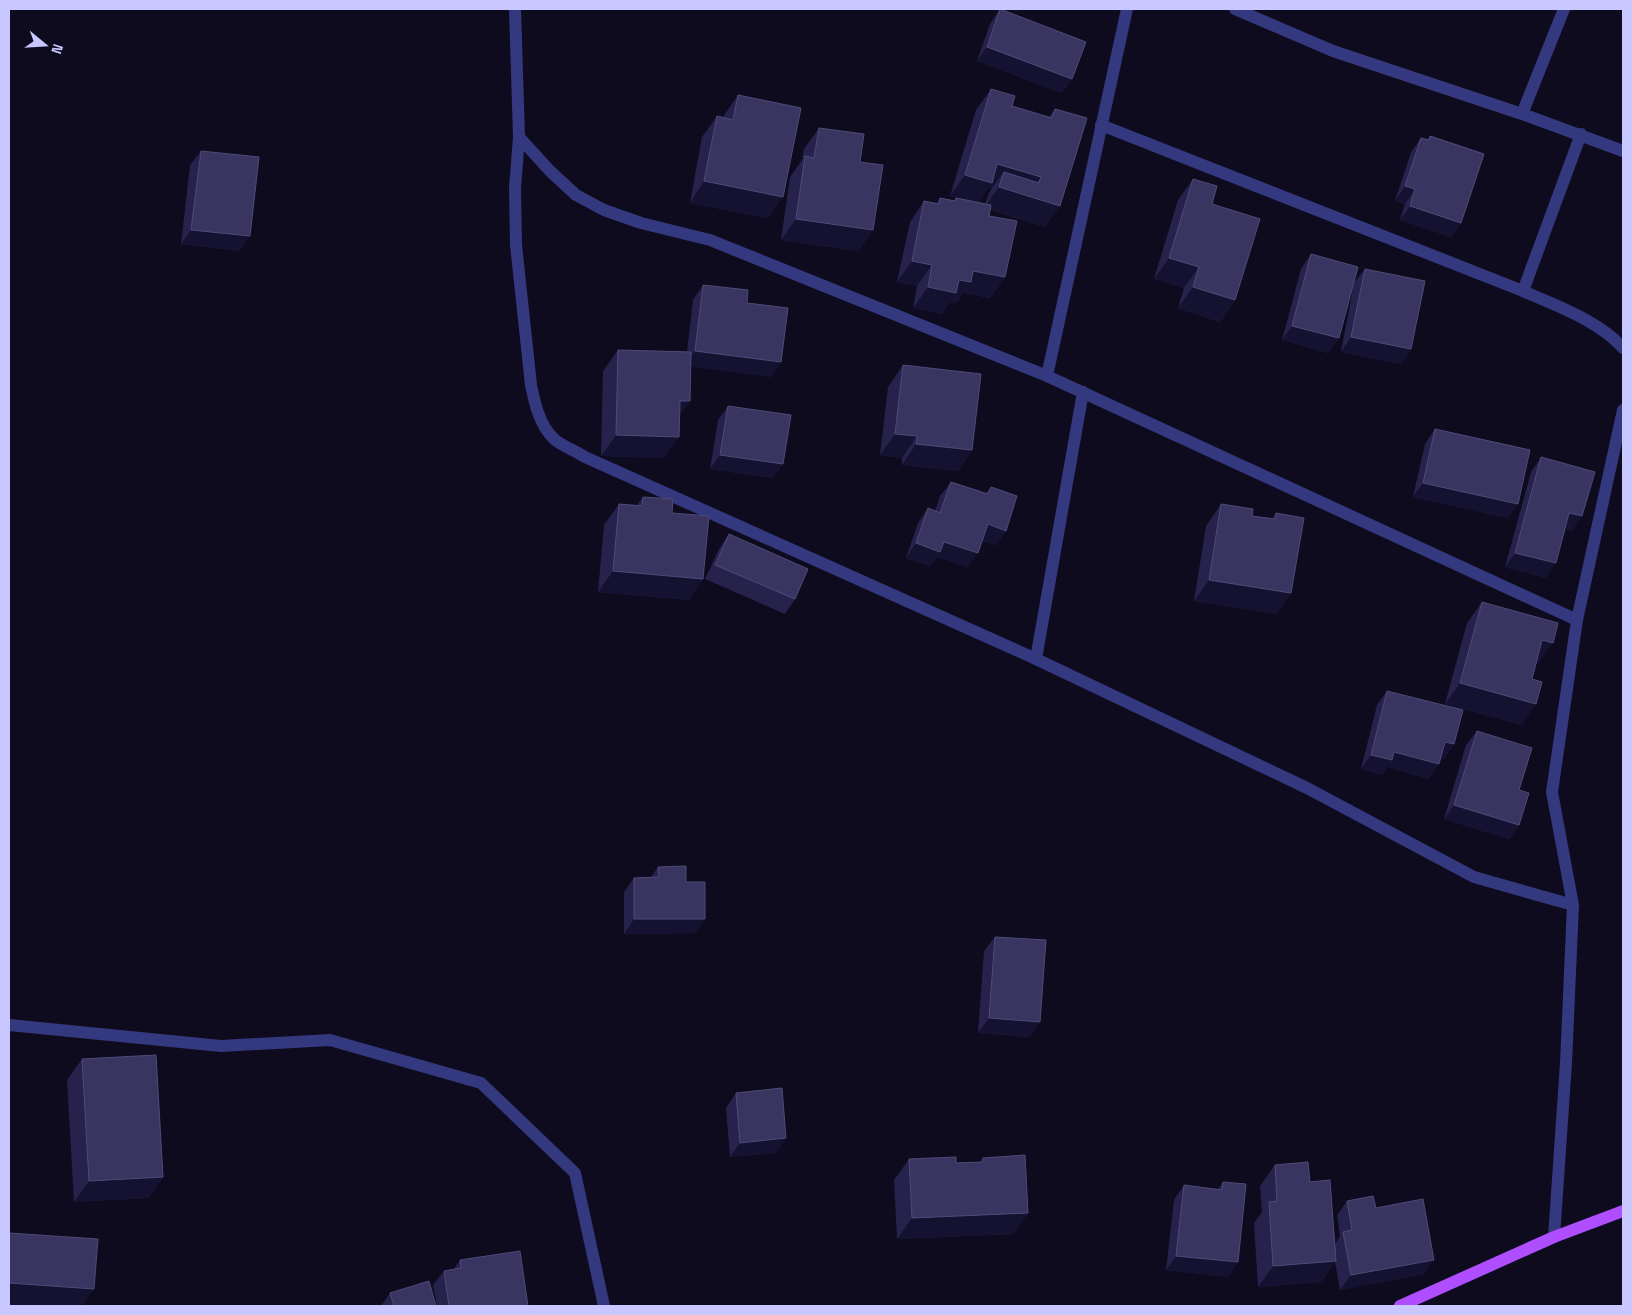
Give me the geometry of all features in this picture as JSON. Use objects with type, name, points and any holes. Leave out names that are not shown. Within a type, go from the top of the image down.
[{"type":"main road","points":[[1400,1306],[1554,1237],[1623,1211]]},
{"type":"street","points":[[515,9],[519,137],[515,188],[516,244],[535,406],[544,425],[555,440],[585,457],[1036,659],[1307,788],[1474,877],[1573,906]]},
{"type":"street","points":[[1047,376],[1127,9]]},
{"type":"street","points":[[1236,9],[1332,51],[1582,134],[1623,151]]},
{"type":"street","points":[[1522,114],[1564,9]]},
{"type":"street","points":[[1102,125],[1523,291],[1598,327],[1617,341],[1623,348]]},
{"type":"street","points":[[1523,291],[1582,134]]},
{"type":"street","points":[[519,137],[550,171],[576,195],[604,210],[641,223],[710,240],[1047,376],[1577,620]]},
{"type":"street","points":[[1036,659],[1083,392]]},
{"type":"street","points":[[1554,1237],[1566,1063],[1573,906],[1552,792],[1577,620],[1623,410]]},
{"type":"street","points":[[9,1025],[221,1046],[330,1040],[481,1083],[575,1173],[604,1306]]},
{"type":"building","points":[[1000,9],[1086,42],[1072,79],[987,47]]},
{"type":"building","points":[[991,89],[1015,96],[1012,106],[1052,118],[1055,109],[1087,118],[1060,206],[999,187],[1004,172],[1039,183],[1041,177],[997,164],[992,183],[965,175]]},
{"type":"building","points":[[738,95],[801,108],[783,197],[704,181],[717,116],[733,120]]},
{"type":"building","points":[[819,128],[864,134],[860,162],[883,165],[873,230],[796,219],[805,156],[814,158]]},
{"type":"building","points":[[1430,136],[1484,154],[1461,223],[1410,206],[1415,189],[1405,186],[1421,138],[1429,140]]},
{"type":"building","points":[[201,151],[259,157],[250,236],[191,230]]},
{"type":"building","points":[[1193,179],[1217,186],[1212,204],[1260,219],[1235,300],[1193,287],[1199,267],[1169,258]]},
{"type":"building","points":[[940,198],[955,201],[956,198],[991,205],[989,216],[1017,221],[1005,277],[973,271],[971,282],[959,280],[956,293],[928,287],[932,265],[912,261],[924,201],[939,204]]},
{"type":"building","points":[[1311,254],[1358,267],[1339,338],[1292,326]]},
{"type":"building","points":[[1365,269],[1425,281],[1411,349],[1351,337]]},
{"type":"building","points":[[703,285],[748,290],[747,303],[788,308],[781,362],[695,351]]},
{"type":"building","points":[[618,350],[691,352],[690,401],[680,401],[679,437],[616,435]]},
{"type":"building","points":[[903,365],[981,374],[972,450],[916,444],[917,436],[895,434]]},
{"type":"building","points":[[728,406],[791,415],[783,464],[720,455]]},
{"type":"building","points":[[1435,429],[1530,450],[1518,504],[1423,483]]},
{"type":"building","points":[[1541,457],[1595,472],[1582,516],[1569,513],[1556,563],[1515,553]]},
{"type":"building","points":[[951,482],[988,494],[991,487],[1017,496],[1006,531],[988,524],[978,553],[944,542],[940,552],[916,543],[928,508],[940,513]]},
{"type":"building","points":[[643,497],[673,499],[672,513],[709,516],[703,579],[613,571],[619,504],[642,506]]},
{"type":"building","points":[[1221,504],[1253,509],[1252,516],[1275,519],[1276,513],[1304,518],[1291,593],[1209,580]]},
{"type":"building","points":[[729,534],[808,569],[795,599],[715,565]]},
{"type":"building","points":[[1482,602],[1558,623],[1553,643],[1542,640],[1532,679],[1542,682],[1536,704],[1460,683]]},
{"type":"building","points":[[1387,691],[1463,710],[1454,744],[1445,742],[1439,764],[1394,752],[1392,760],[1371,755]]},
{"type":"building","points":[[1477,731],[1532,748],[1519,790],[1529,793],[1519,825],[1454,805]]},
{"type":"building","points":[[686,866],[686,882],[705,882],[705,919],[634,919],[634,878],[659,877],[658,867]]},
{"type":"building","points":[[995,937],[1046,940],[1040,1022],[989,1018]]},
{"type":"building","points":[[156,1055],[163,1177],[89,1181],[82,1059]]},
{"type":"building","points":[[782,1088],[786,1138],[740,1143],[736,1093]]},
{"type":"building","points":[[1025,1155],[1028,1213],[912,1218],[909,1159],[956,1157],[956,1163],[983,1162],[983,1158]]},
{"type":"building","points":[[1308,1162],[1310,1182],[1330,1180],[1336,1261],[1273,1266],[1269,1202],[1277,1201],[1275,1165]]},
{"type":"building","points":[[1223,1182],[1246,1184],[1238,1262],[1176,1256],[1184,1185],[1222,1190]]},
{"type":"building","points":[[1373,1196],[1376,1208],[1423,1199],[1434,1260],[1351,1275],[1343,1232],[1352,1230],[1347,1201]]},
{"type":"building","points":[[9,1233],[98,1239],[94,1289],[9,1283]]},
{"type":"building","points":[[520,1251],[528,1306],[449,1306],[444,1271],[461,1268],[460,1260]]},
{"type":"building","points":[[429,1281],[436,1306],[394,1306],[390,1293]]}]
